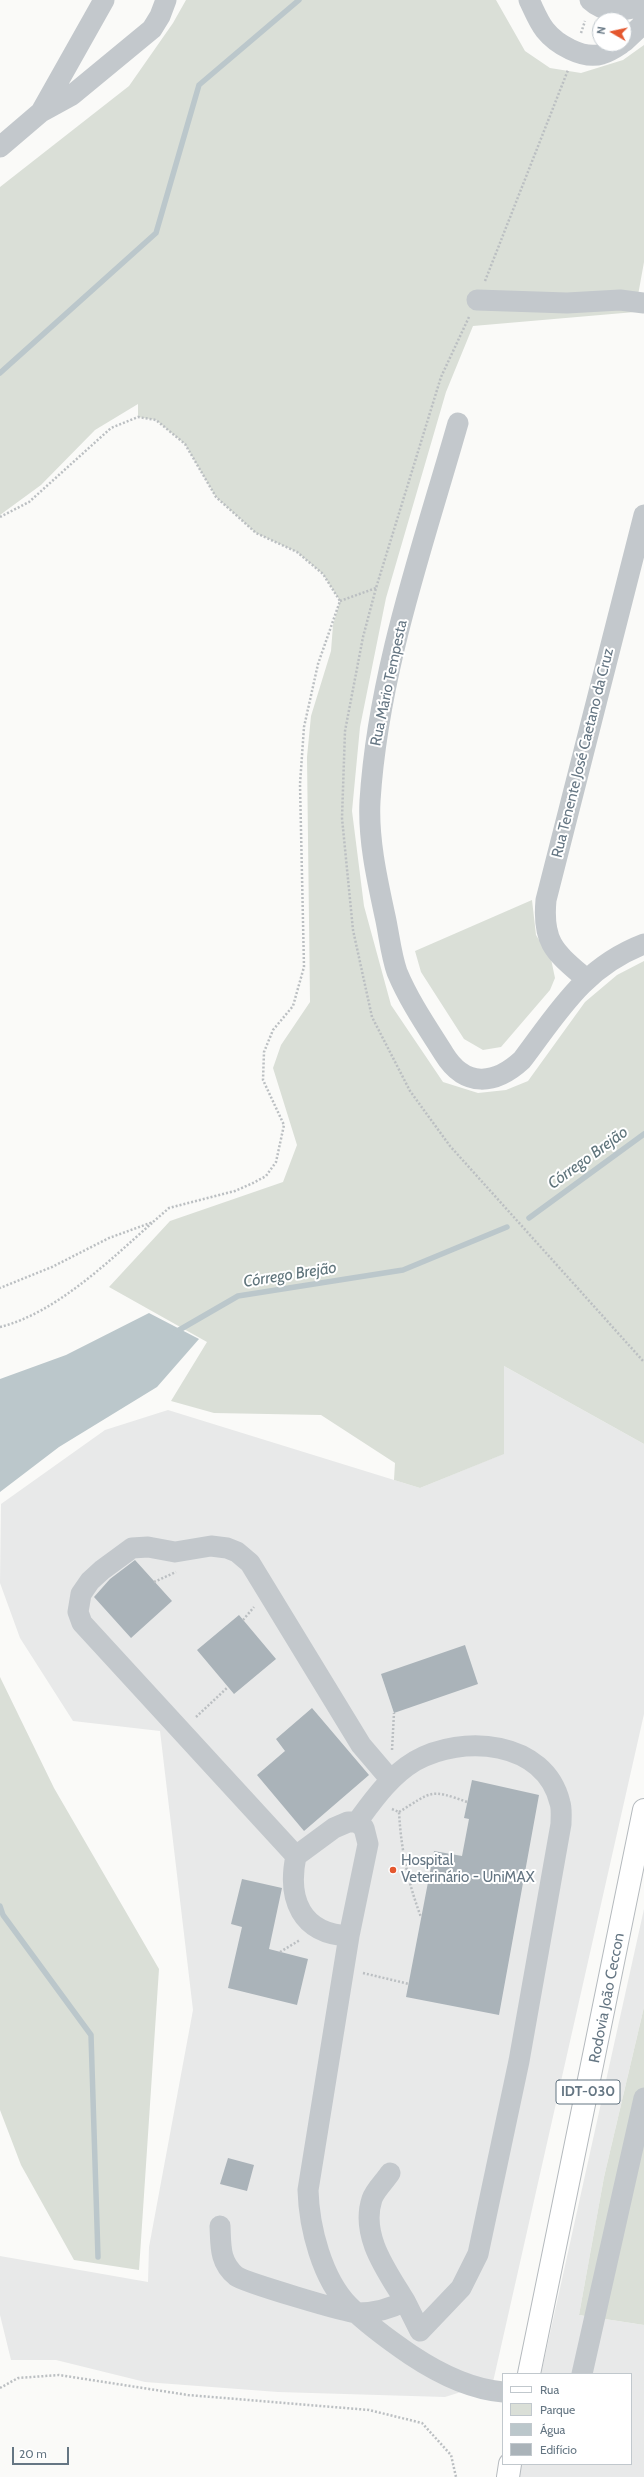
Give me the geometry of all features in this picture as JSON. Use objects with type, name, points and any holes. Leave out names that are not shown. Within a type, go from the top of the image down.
[{"type":"main road","name":"Rodovia João Ceccon","points":[[530,2373],[644,1810]]},
{"type":"main road","points":[[508,2477],[510,2465]]},
{"type":"street","points":[[41,112],[104,0]]},
{"type":"street","points":[[0,147],[41,112],[72,95],[152,29],[160,16],[166,0]]},
{"type":"street","points":[[529,0],[544,29],[560,43],[576,51],[589,55],[602,55],[607,52]]},
{"type":"street","points":[[590,1],[606,10],[617,11],[644,6]]},
{"type":"street","points":[[632,34],[644,23]]},
{"type":"street","points":[[477,300],[567,303],[620,300],[644,303]]},
{"type":"street","name":"Rua Mário Tempesta","points":[[458,423],[404,610],[379,720],[370,802],[372,840],[379,889],[396,969],[408,996],[447,1059],[460,1072],[472,1078],[489,1080],[512,1069],[522,1060],[585,978],[610,961],[644,944]]},
{"type":"street","name":"Rua Tenente José Caetano da Cruz","points":[[585,978],[555,950],[546,933],[546,900],[644,515]]},
{"type":"street","points":[[296,1856],[182,1730],[82,1623],[78,1612],[81,1594],[90,1581],[132,1548],[148,1547],[175,1552],[219,1546],[243,1556],[274,1600],[361,1745],[390,1779]]},
{"type":"street","points":[[349,1936],[334,1935],[321,1930],[300,1911],[294,1898],[292,1883],[296,1856],[340,1824],[357,1822],[390,1779],[415,1761],[433,1752],[471,1744],[494,1747],[525,1757],[540,1768],[553,1785],[560,1803],[561,1824],[519,2061],[478,2254],[461,2288],[420,2331]]},
{"type":"street","points":[[357,1822],[364,1828],[368,1844],[349,1936],[308,2190],[308,2214],[315,2241],[331,2278],[348,2305],[384,2337],[432,2370],[477,2387],[502,2392]]},
{"type":"street","points":[[582,2373],[644,2098]]},
{"type":"street","points":[[390,2173],[373,2198],[369,2217],[370,2230],[382,2263],[405,2301],[420,2331],[432,2370]]},
{"type":"street","points":[[220,2226],[221,2257],[236,2276],[258,2285],[357,2313],[390,2309],[405,2301]]},
{"type":"path","points":[[590,1],[576,51],[477,300],[441,377],[376,588],[363,637],[345,731],[342,818],[353,930],[372,1017],[410,1091],[450,1146],[644,1362]]},
{"type":"path","points":[[0,517],[29,502],[111,428],[138,417],[156,420],[185,444],[216,497],[256,533],[297,552],[323,574],[340,601]]},
{"type":"path","points":[[340,601],[376,588]]},
{"type":"path","points":[[0,1327],[14,1324],[50,1306],[170,1208],[235,1191],[266,1176],[276,1162],[281,1145],[284,1125],[263,1080],[264,1052],[273,1030],[293,1006],[304,967],[300,784],[304,727],[318,664],[340,601]]},
{"type":"path","points":[[0,1288],[52,1267],[109,1238],[153,1222]]},
{"type":"path","points":[[182,1730],[228,1687]]},
{"type":"path","points":[[390,1779],[394,1713]]},
{"type":"path","points":[[399,1812],[430,1793],[444,1793],[467,1802]]},
{"type":"path","points":[[375,1798],[399,1812]]},
{"type":"path","points":[[399,1812],[401,1848],[412,1892],[421,1917]]},
{"type":"path","points":[[0,2388],[18,2378],[59,2375],[188,2395],[369,2410],[422,2423],[451,2454],[456,2477]]},
{"type":"shaded area","name":"Hospital Veterinário - UniMAX","points":[[504,1366],[644,1444],[644,1714],[493,2382],[445,2397],[278,2392],[145,2382],[56,2360],[11,2360],[0,2315],[0,2256],[148,2282],[149,2247],[193,2010],[160,1731],[73,1721],[20,1638],[0,1583],[1,1504],[105,1430],[168,1410],[420,1488],[503,1454]]},
{"type":"shaded area","points":[[644,1909],[644,2007],[604,2177],[579,2315],[644,2325],[644,2477],[518,2477],[521,2465],[632,2465],[632,2373],[541,2373]]},
{"type":"green space","points":[[186,0],[496,0],[525,51],[550,68],[581,73],[623,60],[644,45],[644,262],[635,312],[473,326],[446,392],[386,598],[360,727],[352,811],[364,906],[391,1005],[443,1082],[478,1093],[506,1090],[528,1081],[585,1002],[617,975],[644,961],[644,1444],[504,1366],[504,1454],[420,1488],[394,1480],[395,1463],[321,1415],[214,1413],[171,1401],[207,1342],[109,1287],[170,1221],[283,1182],[297,1145],[273,1068],[281,1045],[310,1002],[307,757],[311,716],[331,651],[333,625],[340,601],[323,574],[297,552],[256,533],[216,497],[185,444],[156,420],[138,417],[138,404],[95,430],[41,485],[0,515],[0,187],[129,86],[173,23]]},
{"type":"green space","points":[[532,900],[536,935],[551,959],[555,978],[550,990],[501,1047],[483,1050],[464,1039],[421,972],[415,951]]},
{"type":"green space","points":[[0,1677],[54,1788],[159,1969],[139,2270],[74,2260],[21,2165],[0,2110]]},
{"type":"green space","points":[[644,2007],[644,2325],[579,2315],[604,2177]]},
{"type":"water","points":[[149,1313],[199,1339],[157,1387],[59,1447],[0,1492],[0,1379],[66,1355]]},
{"type":"building","points":[[135,1560],[172,1601],[131,1638],[94,1597],[110,1579]]},
{"type":"building","points":[[239,1615],[276,1659],[234,1694],[197,1650]]},
{"type":"building","points":[[465,1645],[478,1684],[394,1713],[381,1674]]},
{"type":"building","points":[[312,1708],[369,1775],[304,1831],[257,1775],[285,1751],[276,1739]]},
{"type":"building","points":[[472,1780],[539,1795],[499,2015],[406,1997],[434,1851],[462,1856],[469,1819],[464,1818]]},
{"type":"building","points":[[242,1879],[282,1888],[269,1949],[308,1959],[297,2005],[228,1988],[242,1927],[231,1924]]},
{"type":"building","points":[[228,2158],[254,2165],[247,2191],[220,2184]]},
{"type":"waterway","points":[[0,373],[156,233],[199,85],[299,0]]},
{"type":"waterway","name":"Córrego Brejão","points":[[529,1218],[644,1134]]},
{"type":"waterway","name":"Córrego Brejão","points":[[174,1333],[238,1296],[403,1270],[507,1227]]},
{"type":"waterway","points":[[0,1906],[3,1915],[91,2035],[98,2257]]},
{"type":"place","name":"Hospital Veterinário - UniMAX","points":[[393,1870]]}]
